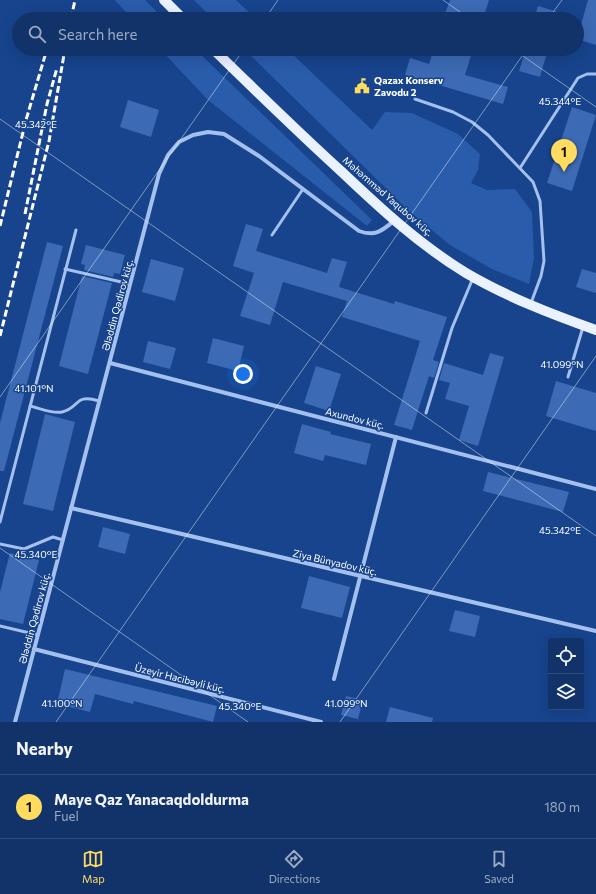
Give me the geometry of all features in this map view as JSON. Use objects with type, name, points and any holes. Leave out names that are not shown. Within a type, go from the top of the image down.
[{"type":"main road","points":[[164,0],[176,12]]},
{"type":"main road","name":"Məhəmməd Yaqubov küç.","points":[[220,56],[283,117],[395,220],[431,249],[474,277],[530,305],[596,330]]},
{"type":"street","name":"Ələddin Qədirov küç.","points":[[15,722],[159,174],[168,155],[180,142],[193,135],[208,132],[224,134],[259,156],[359,231],[367,234],[382,232],[395,220]]},
{"type":"street","name":"Axundov küç.","points":[[110,363],[596,489]]},
{"type":"street","points":[[334,679],[396,437]]},
{"type":"street","name":"Ziya Bünyadov küç.","points":[[71,508],[596,632]]},
{"type":"street","name":"Üzeyir Hacibəyli küç.","points":[[34,648],[321,722]]},
{"type":"lane","points":[[520,168],[578,78],[587,74],[596,74]]},
{"type":"lane","points":[[415,99],[453,112],[472,122],[488,135],[533,182],[540,201],[544,262],[541,276],[530,305]]},
{"type":"lane","points":[[272,235],[303,189]]},
{"type":"lane","points":[[0,522],[76,230]]},
{"type":"lane","points":[[65,269],[130,284]]},
{"type":"lane","points":[[426,413],[452,328],[474,277]]},
{"type":"lane","points":[[568,377],[584,326]]},
{"type":"lane","points":[[30,406],[58,412],[64,411],[81,399],[88,398],[99,401]]},
{"type":"lane","points":[[0,544],[24,549],[53,537],[63,540]]},
{"type":"lane","points":[[0,626],[38,636]]},
{"type":"shaded area","points":[[115,0],[145,0],[157,12],[126,12]]},
{"type":"shaded area","points":[[194,0],[236,0],[249,12],[206,12]]},
{"type":"shaded area","points":[[167,56],[202,56],[372,220],[367,226],[208,100]]},
{"type":"shaded area","points":[[251,56],[294,56],[372,130],[385,112],[412,113],[458,134],[480,154],[478,170],[471,183],[487,190],[515,189],[532,212],[534,258],[529,284],[492,269],[450,245],[408,210]]},
{"type":"building","points":[[450,0],[489,0],[485,12],[446,12]]},
{"type":"building","points":[[588,0],[596,0],[596,45],[584,41],[584,14]]},
{"type":"building","points":[[538,6],[558,12],[536,12]]},
{"type":"building","points":[[432,56],[471,56],[465,75],[508,87],[503,104],[405,75],[410,58],[429,64]]},
{"type":"building","points":[[524,56],[546,56],[540,77],[519,71]]},
{"type":"building","points":[[128,100],[159,110],[151,137],[120,127]]},
{"type":"building","points":[[572,107],[596,115],[572,191],[547,183]]},
{"type":"building","points":[[246,224],[263,229],[256,251],[327,273],[332,258],[347,262],[339,287],[394,304],[395,301],[447,317],[433,360],[439,362],[434,378],[429,376],[412,430],[394,425],[420,341],[342,317],[347,301],[283,282],[270,325],[240,316],[254,273],[233,266]]},
{"type":"building","points":[[47,242],[63,246],[4,471],[0,471],[0,423]]},
{"type":"building","points":[[86,245],[125,255],[120,274],[114,273],[113,277],[84,270],[85,265],[81,264]]},
{"type":"building","points":[[151,259],[184,268],[175,301],[142,292]]},
{"type":"building","points":[[582,269],[596,273],[596,293],[576,287]]},
{"type":"building","points":[[82,276],[112,283],[88,374],[59,366]]},
{"type":"building","points":[[213,338],[244,346],[238,371],[207,363]]},
{"type":"building","points":[[148,341],[176,348],[170,369],[143,362]]},
{"type":"building","points":[[490,353],[504,357],[478,446],[459,440],[469,406],[445,399],[450,383],[439,380],[444,363],[483,375]]},
{"type":"building","points":[[316,366],[341,374],[329,411],[304,403]]},
{"type":"building","points":[[556,381],[596,393],[596,431],[546,416]]},
{"type":"building","points":[[45,414],[75,422],[53,511],[23,504]]},
{"type":"building","points":[[302,424],[331,432],[330,434],[371,444],[366,465],[325,455],[323,461],[294,453]]},
{"type":"building","points":[[488,472],[569,492],[563,512],[483,491]]},
{"type":"building","points":[[103,527],[130,534],[125,554],[98,547]]},
{"type":"building","points":[[10,553],[39,560],[23,624],[0,619],[0,592]]},
{"type":"building","points":[[309,576],[350,587],[342,618],[301,608]]},
{"type":"building","points":[[455,610],[480,616],[475,637],[449,631]]},
{"type":"building","points":[[65,669],[217,706],[213,722],[134,701],[133,704],[95,694],[90,712],[57,704]]},
{"type":"building","points":[[346,696],[363,700],[358,719],[341,715]]},
{"type":"building","points":[[390,707],[433,718],[432,722],[386,722]]},
{"type":"railway","points":[[72,12],[75,0]]},
{"type":"railway","points":[[0,226],[26,120],[45,56]]},
{"type":"railway","points":[[0,336],[49,141],[64,56]]},
{"type":"railway","points":[[25,214],[47,104],[57,68]]},
{"type":"place","name":"Qazax Konserv Zavodu 2","points":[[362,86]]},
{"type":"place","name":"Maye Qaz Yanacaqdoldurma","points":[[564,172]]}]
